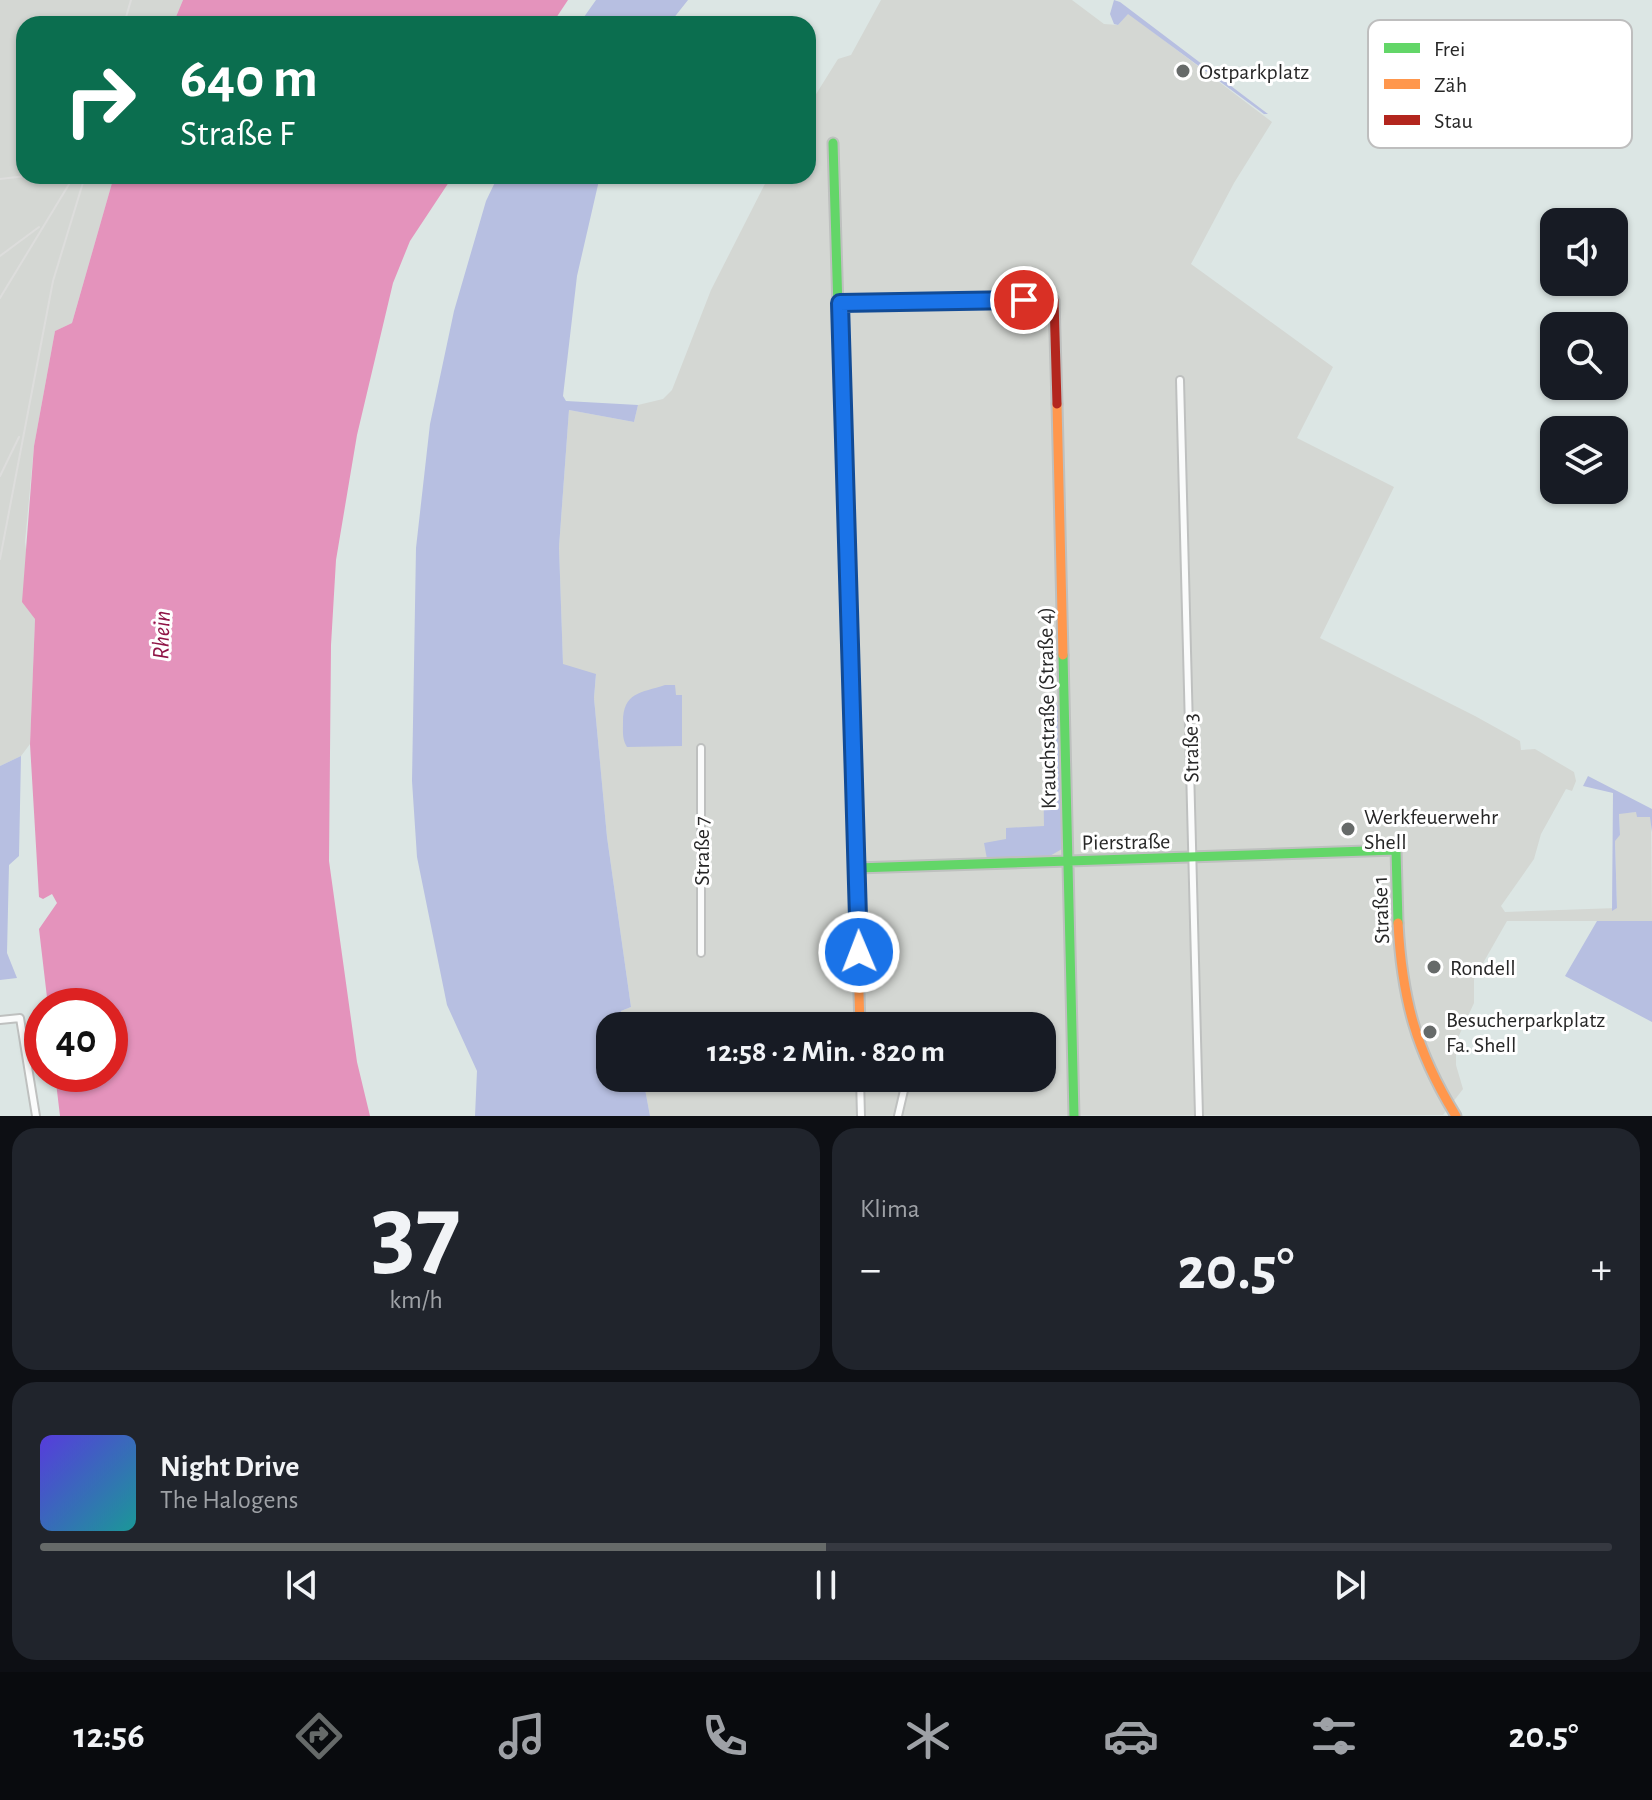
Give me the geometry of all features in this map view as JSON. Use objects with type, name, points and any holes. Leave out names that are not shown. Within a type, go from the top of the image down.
[{"type":"street","points":[[833,143],[860,1012]]},
{"type":"street","name":"Krauchstraße (Straße 4)","points":[[840,303],[1054,300],[1074,1116]]},
{"type":"street","name":"Straße 3","points":[[1180,380],[1199,1116]]},
{"type":"street","name":"Straße 7","points":[[701,748],[701,953]]},
{"type":"street","name":"Pierstraße","points":[[857,868],[1396,850]]},
{"type":"street","name":"Straße 1","points":[[1396,850],[1402,998],[1425,1066],[1456,1116]]},
{"type":"street","points":[[0,1020],[20,1018],[36,1116]]},
{"type":"street","points":[[860,1092],[861,1116]]},
{"type":"street","points":[[898,1116],[904,1092]]},
{"type":"shaded area","points":[[0,0],[183,0],[176,16],[16,16],[16,184],[112,184],[72,323],[55,331],[34,446],[25,542],[35,619],[30,744],[21,756],[0,766]]},
{"type":"shaded area","points":[[596,0],[688,0],[675,16],[585,16]]},
{"type":"shaded area","points":[[881,0],[1072,0],[1104,24],[1118,25],[1128,13],[1272,122],[1234,183],[1191,264],[1333,367],[1297,438],[1394,487],[1320,638],[1520,741],[1521,750],[1535,749],[1574,772],[1576,781],[1572,791],[1566,789],[1541,834],[1534,859],[1501,906],[1505,912],[1617,908],[1615,840],[1620,835],[1619,813],[1637,812],[1651,817],[1652,921],[1507,921],[1474,979],[1474,1003],[1456,1042],[1456,1065],[1463,1089],[1443,1115],[650,1116],[646,1092],[1056,1092],[1056,1012],[621,1012],[631,1007],[607,837],[594,698],[596,675],[563,665],[559,547],[569,410],[634,422],[638,405],[663,399],[672,390],[711,290],[765,184],[816,184],[816,94],[838,59],[851,55]]},
{"type":"shaded area","points":[[1114,0],[1268,114],[1128,14],[1118,25],[1114,24],[1110,14]]},
{"type":"shaded area","points":[[494,184],[598,184],[577,276],[563,396],[566,401],[638,405],[634,422],[569,410],[559,547],[563,664],[596,674],[594,698],[607,837],[631,1007],[621,1012],[596,1012],[596,1092],[646,1092],[650,1116],[475,1116],[477,1071],[447,1005],[417,857],[412,781],[416,548],[430,424],[454,311],[486,201]]},
{"type":"shaded area","points":[[665,685],[675,685],[676,695],[682,695],[682,746],[627,747],[623,732],[626,705],[635,695]]},
{"type":"shaded area","points":[[1052,701],[1060,707],[1062,849],[1048,857],[987,859],[984,843],[1006,839],[1006,828],[1044,826],[1042,702]]},
{"type":"shaded area","points":[[21,756],[19,856],[9,865],[7,953],[17,978],[0,980],[0,766]]},
{"type":"shaded area","points":[[1588,776],[1652,809],[1652,832],[1650,817],[1637,817],[1636,812],[1619,814],[1620,835],[1615,841],[1617,908],[1612,911],[1613,793],[1583,786]]},
{"type":"shaded area","points":[[1597,921],[1652,921],[1652,1022],[1565,976]]},
{"type":"water","points":[[183,0],[568,0],[557,16],[176,16]]},
{"type":"water","name":"Rhein","points":[[112,184],[448,184],[410,241],[393,283],[357,435],[336,560],[331,645],[329,861],[357,1062],[370,1116],[60,1116],[57,1092],[128,1092],[128,988],[46,988],[39,929],[57,903],[52,894],[43,899],[39,897],[30,744],[35,619],[22,602],[34,446],[55,331],[72,323]]},
{"type":"railway","points":[[126,16],[131,0]]},
{"type":"railway","points":[[0,179],[16,177]]},
{"type":"railway","points":[[0,298],[69,184]]},
{"type":"railway","points":[[0,559],[53,281],[83,184]]},
{"type":"railway","points":[[0,256],[39,227]]},
{"type":"railway","points":[[0,476],[19,437]]},
{"type":"traffic: fast","points":[[833,143],[850,706]]},
{"type":"traffic: fast","points":[[1063,655],[1074,1116]]},
{"type":"traffic: fast","points":[[857,868],[1396,850],[1398,923]]},
{"type":"traffic: slow","points":[[1057,404],[1063,655]]},
{"type":"traffic: slow","points":[[850,706],[860,1012]]},
{"type":"traffic: slow","points":[[1398,923],[1403,976],[1414,1024],[1431,1069],[1456,1116]]},
{"type":"traffic: jam","points":[[840,303],[1054,300],[1057,404]]},
{"type":"place","name":"Ostparkplatz","points":[[1183,71]]},
{"type":"place","name":"Werkfeuerwehr Shell","points":[[1348,829]]},
{"type":"place","name":"Rondell","points":[[1434,967]]},
{"type":"place","name":"Besucherparkplatz Fa. Shell","points":[[1430,1032]]},
{"type":"route","points":[[859,952],[848,666],[840,303],[1024,300]]}]
